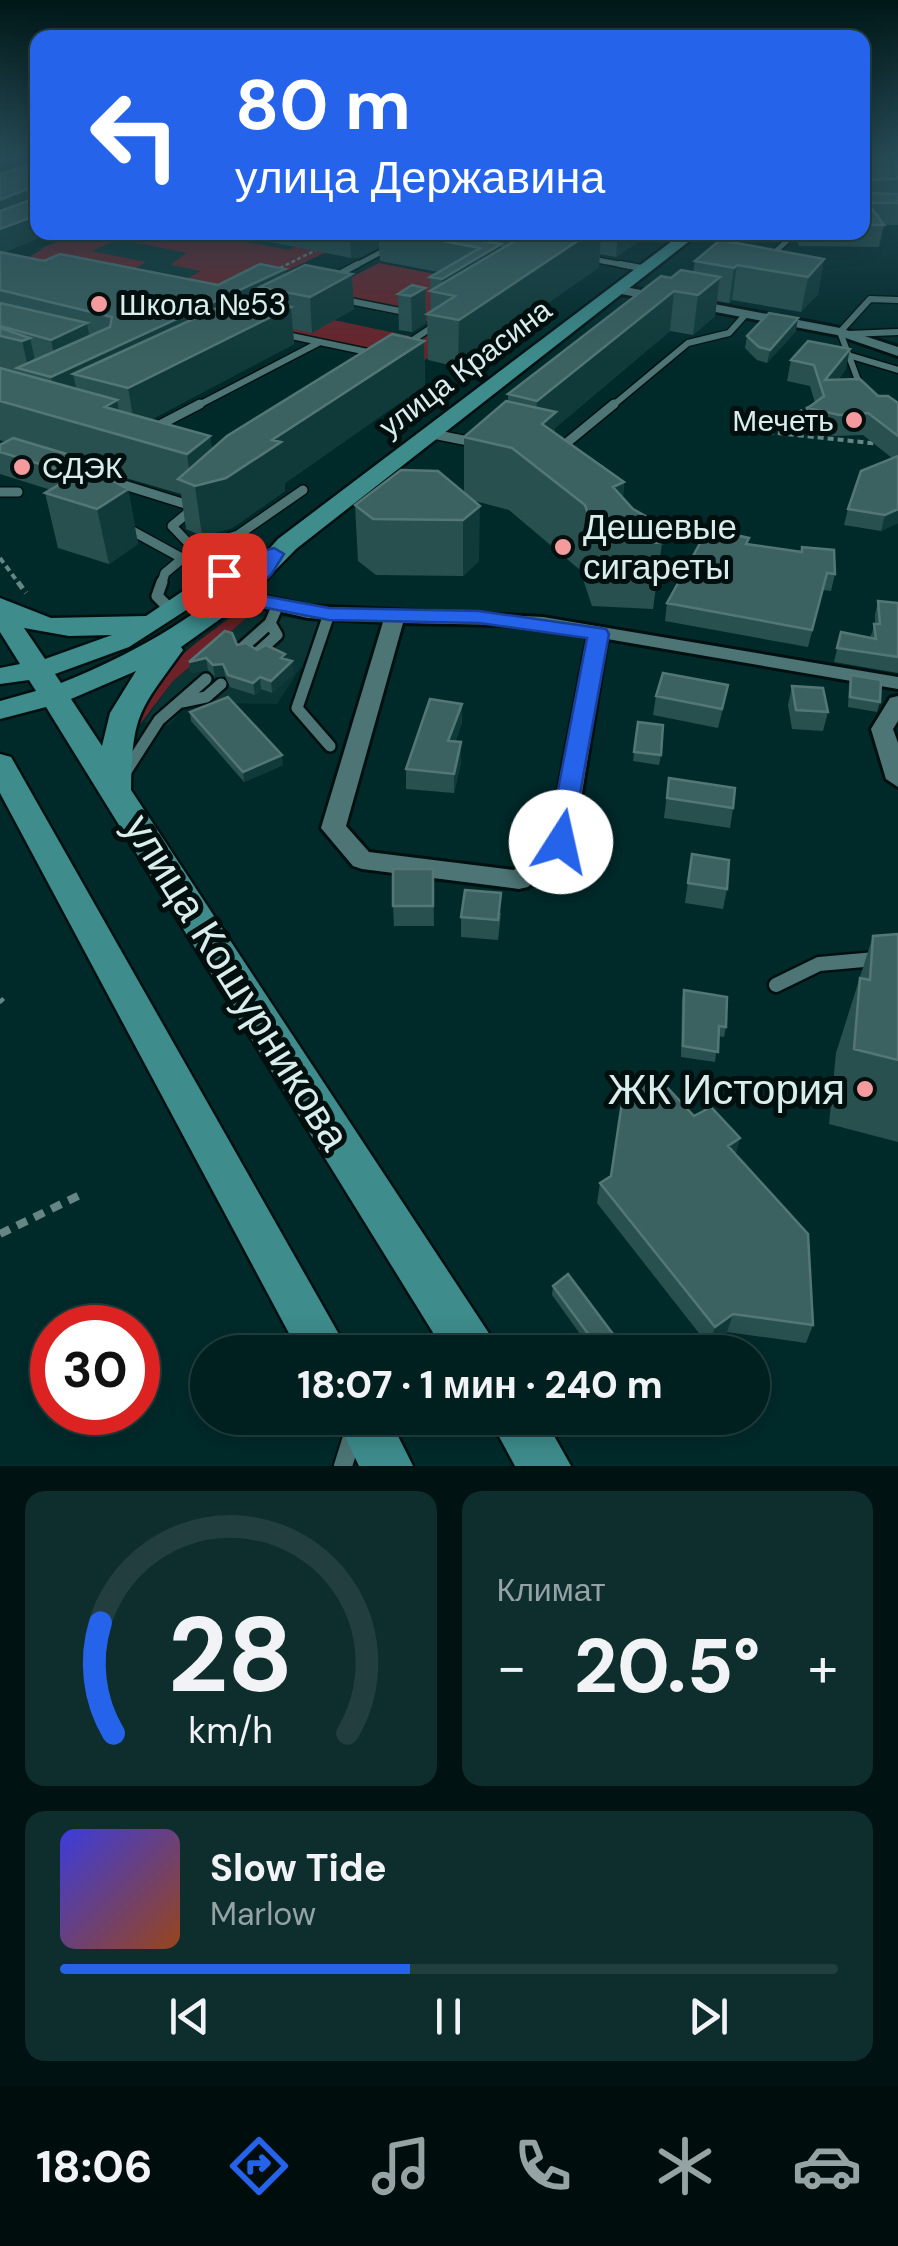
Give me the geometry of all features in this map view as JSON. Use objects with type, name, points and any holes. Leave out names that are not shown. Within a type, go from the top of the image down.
[{"type":"main road","name":"улица Красина","points":[[173,620],[232,596],[264,570],[274,554],[684,240]]},
{"type":"main road","name":"улица Красина","points":[[48,684],[133,662],[173,620],[244,562],[274,554]]},
{"type":"main road","points":[[0,609],[18,618],[63,628],[173,620]]},
{"type":"main road","name":"улица Кошурникова","points":[[0,609],[462,1335]]},
{"type":"main road","points":[[115,790],[116,733],[134,690],[173,620]]},
{"type":"main road","points":[[0,676],[48,684]]},
{"type":"main road","points":[[0,710],[48,684]]},
{"type":"main road","points":[[0,764],[316,1335]]},
{"type":"main road","points":[[0,809],[41,833]]},
{"type":"main road","points":[[370,1435],[387,1466]]},
{"type":"main road","points":[[525,1435],[545,1466]]},
{"type":"street","points":[[620,290],[844,333],[898,352]]},
{"type":"street","points":[[232,596],[273,615],[479,617],[898,683]]},
{"type":"street","points":[[395,616],[333,828],[362,860],[519,880],[561,842],[598,634]]},
{"type":"street","points":[[898,703],[882,729],[898,779]]},
{"type":"lane","points":[[322,283],[404,240]]},
{"type":"lane","points":[[765,262],[785,240]]},
{"type":"lane","points":[[388,248],[407,252]]},
{"type":"lane","points":[[575,256],[647,269]]},
{"type":"lane","points":[[324,296],[444,320],[371,366]]},
{"type":"lane","points":[[875,402],[864,394],[848,355],[844,333],[870,299],[898,300]]},
{"type":"lane","points":[[550,457],[688,343],[729,333],[746,314]]},
{"type":"lane","points":[[263,330],[388,356]]},
{"type":"lane","points":[[844,333],[898,332]]},
{"type":"lane","points":[[155,441],[138,436],[320,342]]},
{"type":"lane","points":[[848,355],[898,370]]},
{"type":"lane","points":[[433,434],[491,446]]},
{"type":"lane","points":[[89,474],[195,507]]},
{"type":"lane","points":[[173,620],[157,596],[165,573],[180,557],[244,533],[303,490]]},
{"type":"lane","points":[[0,492],[18,492]]},
{"type":"lane","points":[[194,549],[172,526],[210,495]]},
{"type":"lane","points":[[120,525],[180,557]]},
{"type":"lane","points":[[329,614],[297,708],[330,746]]},
{"type":"lane","points":[[242,648],[273,615]]},
{"type":"lane","points":[[256,653],[277,634],[273,615]]},
{"type":"lane","points":[[115,790],[159,720],[206,679]]},
{"type":"lane","points":[[178,702],[206,697],[221,684]]},
{"type":"lane","points":[[776,985],[798,968],[818,963],[898,957]]},
{"type":"lane","points":[[343,1466],[354,1435]]},
{"type":"path","points":[[275,271],[323,247]]},
{"type":"path","points":[[758,431],[821,402]]},
{"type":"path","points":[[741,433],[758,431],[894,446]]},
{"type":"path","points":[[0,558],[32,601]]},
{"type":"path","points":[[0,1234],[82,1194]]},
{"type":"shaded area","points":[[60,240],[328,240],[236,286],[37,249]]},
{"type":"shaded area","points":[[64,240],[117,240],[92,251],[146,262],[125,275],[14,267]]},
{"type":"shaded area","points":[[124,240],[235,240],[289,250],[311,240],[347,242],[243,292],[174,285],[201,271],[171,265],[186,253]]},
{"type":"shaded area","points":[[379,263],[522,291],[411,370],[284,332],[301,313],[414,337],[435,323],[313,297]]},
{"type":"shaded area","points":[[238,612],[249,616],[173,681],[138,727],[152,690],[163,674]]},
{"type":"shaded area","points":[[249,616],[332,619],[277,704],[221,703],[182,710],[169,725],[144,722],[173,681]]},
{"type":"building","points":[[438,240],[501,244],[442,279],[430,277],[480,248]]},
{"type":"building","points":[[516,240],[579,240],[459,320],[427,314],[455,296],[430,291]]},
{"type":"building","points":[[720,240],[824,259],[808,277],[695,261]]},
{"type":"building","points":[[0,252],[44,261],[60,254],[218,285],[260,264],[285,269],[51,377],[17,368],[110,327],[112,317],[0,290]]},
{"type":"building","points":[[305,265],[352,274],[310,297],[260,287]]},
{"type":"building","points":[[681,270],[720,277],[698,295],[674,291],[537,401],[508,394],[661,276],[671,278]]},
{"type":"building","points":[[412,285],[425,288],[411,296],[398,294]]},
{"type":"building","points":[[241,297],[291,307],[128,388],[73,374]]},
{"type":"building","points":[[0,303],[87,323],[51,340],[0,326]]},
{"type":"building","points":[[769,313],[798,318],[770,350],[759,347],[747,336]]},
{"type":"building","points":[[0,328],[30,338],[22,341],[0,336]]},
{"type":"building","points":[[392,334],[424,341],[272,440],[281,442],[226,478],[195,486],[178,479],[227,436]]},
{"type":"building","points":[[808,341],[850,349],[825,380],[860,379],[878,396],[888,396],[898,403],[898,436],[868,413],[839,415],[808,408],[824,396],[814,365],[791,360]]},
{"type":"building","points":[[0,368],[117,400],[105,407],[210,436],[187,454],[0,401]]},
{"type":"building","points":[[506,401],[556,412],[542,424],[624,482],[613,487],[633,509],[656,522],[662,543],[597,540],[585,505],[512,448],[464,437]]},
{"type":"building","points":[[13,438],[110,467],[99,474],[88,468],[76,475],[0,452],[0,445]]},
{"type":"building","points":[[898,456],[898,509],[885,515],[848,509],[861,471]]},
{"type":"building","points":[[88,468],[128,489],[97,509],[45,493]]},
{"type":"building","points":[[401,470],[438,471],[480,506],[463,520],[373,519],[355,505]]},
{"type":"building","points":[[708,529],[749,538],[746,544],[802,552],[802,547],[834,550],[835,574],[827,573],[812,630],[667,603]]},
{"type":"building","points":[[878,601],[898,603],[898,657],[837,648],[841,632],[876,639],[874,624],[880,624]]},
{"type":"building","points":[[225,631],[232,633],[237,645],[246,643],[257,650],[266,645],[285,654],[281,658],[292,661],[271,681],[260,677],[253,683],[228,675],[223,664],[213,665],[206,658],[189,662]]},
{"type":"building","points":[[663,673],[728,685],[722,709],[656,696]]},
{"type":"building","points":[[851,675],[881,680],[880,702],[850,697]]},
{"type":"building","points":[[792,686],[823,688],[828,712],[796,710]]},
{"type":"building","points":[[228,697],[282,755],[243,772],[190,712]]},
{"type":"building","points":[[430,699],[462,704],[448,741],[461,742],[454,774],[406,769]]},
{"type":"building","points":[[638,722],[663,725],[661,755],[634,752]]},
{"type":"building","points":[[669,778],[735,788],[733,808],[667,798]]},
{"type":"building","points":[[692,854],[729,860],[727,889],[688,883]]},
{"type":"building","points":[[393,869],[433,869],[433,906],[393,906]]},
{"type":"building","points":[[465,890],[501,893],[498,920],[461,917]]},
{"type":"building","points":[[898,934],[898,1060],[854,1049],[860,978],[870,980],[873,936]]},
{"type":"building","points":[[684,990],[727,997],[726,1027],[719,1026],[718,1052],[683,1046]]},
{"type":"building","points":[[626,1076],[662,1082],[694,1116],[711,1107],[740,1138],[728,1146],[808,1234],[813,1325],[733,1314],[715,1327],[600,1183],[611,1176]]},
{"type":"building","points":[[568,1274],[613,1334],[589,1335],[553,1286]]},
{"type":"place","name":"Школа №53","points":[[99,304]]},
{"type":"place","name":"Мечеть","points":[[854,420]]},
{"type":"place","name":"СДЭК","points":[[22,467]]},
{"type":"place","name":"Дешевые сигареты","points":[[563,547]]},
{"type":"place","name":"ЖК История","points":[[865,1089]]},
{"type":"route","points":[[224,575],[244,562],[274,554],[264,570],[232,596],[329,614],[479,617],[543,623],[598,634],[561,842]]}]
